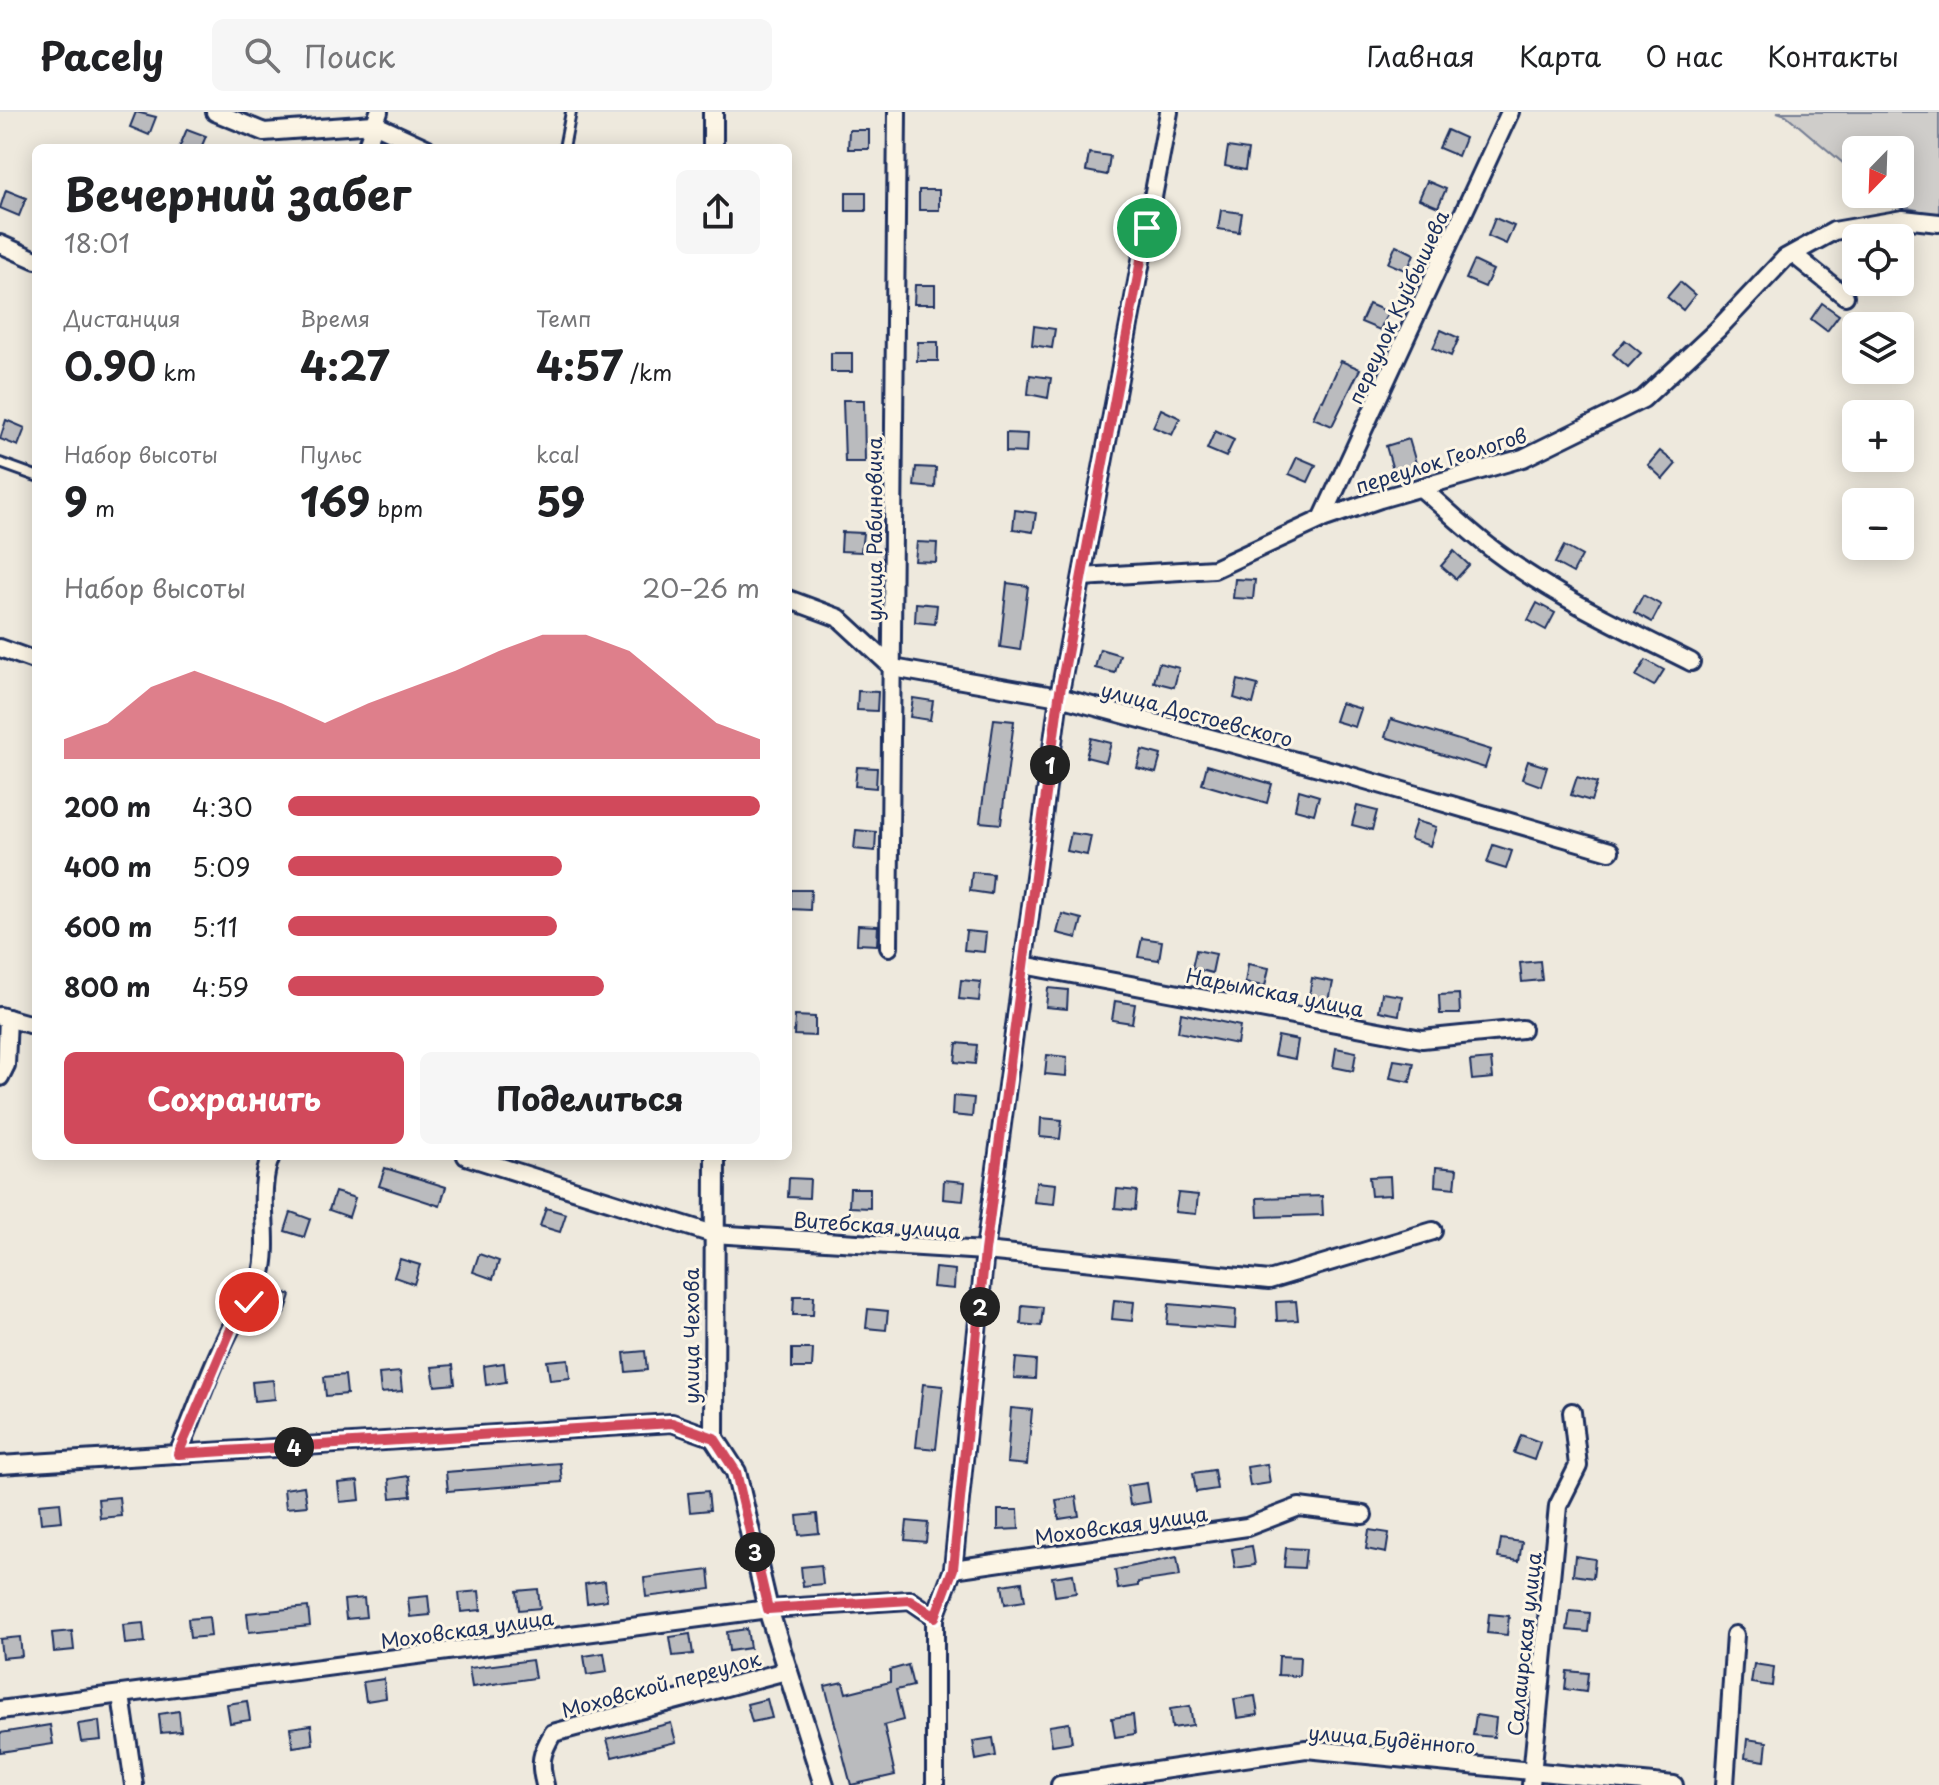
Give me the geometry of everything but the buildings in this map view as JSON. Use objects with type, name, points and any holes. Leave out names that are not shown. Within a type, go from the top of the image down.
[{"type":"street","points":[[215,112],[264,132],[377,118],[419,144]]},
{"type":"street","points":[[713,112],[713,144]]},
{"type":"street","name":"улица Рабиновича","points":[[889,947],[897,112]]},
{"type":"street","points":[[935,1785],[935,1617],[953,1569],[985,1251],[1059,697],[1169,112]]},
{"type":"street","name":"переулок Куйбышева","points":[[1322,519],[1510,112]]},
{"type":"street","points":[[367,144],[377,118]]},
{"type":"street","name":"переулок Геологов","points":[[1082,577],[1214,569],[1322,519],[1523,458],[1643,399],[1717,330],[1785,258],[1834,231],[1903,219],[1939,223]]},
{"type":"street","points":[[0,244],[32,258]]},
{"type":"street","points":[[1793,254],[1842,294]]},
{"type":"street","points":[[1421,488],[1496,552],[1550,588],[1691,662]]},
{"type":"street","points":[[792,600],[839,618],[893,668]]},
{"type":"street","points":[[0,648],[32,660]]},
{"type":"street","name":"улица Достоевского","points":[[893,668],[1059,697],[1348,775],[1610,851]]},
{"type":"street","name":"Нарымская улица","points":[[1023,965],[1422,1039],[1522,1029]]},
{"type":"street","points":[[0,1077],[6,1065],[4,1017],[32,1025]]},
{"type":"street","points":[[178,1454],[234,1322],[249,1302],[261,1276],[265,1171],[269,1160]]},
{"type":"street","name":"Витебская улица","points":[[479,1160],[713,1234],[985,1251],[1269,1280],[1433,1231]]},
{"type":"street","name":"улица Чехова","points":[[714,1438],[715,1160]]},
{"type":"street","name":"Салаирская улица","points":[[1531,1778],[1558,1506],[1578,1466],[1572,1412]]},
{"type":"street","points":[[0,1465],[672,1423],[714,1438],[736,1472],[768,1609],[824,1785]]},
{"type":"street","name":"Моховская улица","points":[[953,1569],[1247,1527],[1299,1507],[1363,1515]]},
{"type":"street","name":"Моховская улица","points":[[0,1710],[768,1609],[910,1600],[935,1617]]},
{"type":"street","points":[[1725,1785],[1735,1635]]},
{"type":"street","name":"Моховской переулок","points":[[545,1785],[541,1771],[542,1750],[553,1733],[786,1671]]},
{"type":"street","points":[[121,1695],[134,1785]]},
{"type":"street","name":"улица Будённого","points":[[1060,1785],[1306,1749],[1531,1778],[1674,1785]]},
{"type":"lane","points":[[565,144],[571,112]]},
{"type":"lane","points":[[0,463],[32,475]]},
{"type":"shaded area","points":[[1777,112],[1939,112],[1939,216],[1909,208],[1914,208],[1914,136],[1842,136],[1842,162],[1786,115]]},
{"type":"route","points":[[249,1302],[234,1322],[178,1454],[672,1423],[714,1438],[736,1472],[768,1609],[910,1600],[935,1617],[953,1569],[985,1251],[1059,697],[1147,228]]}]
